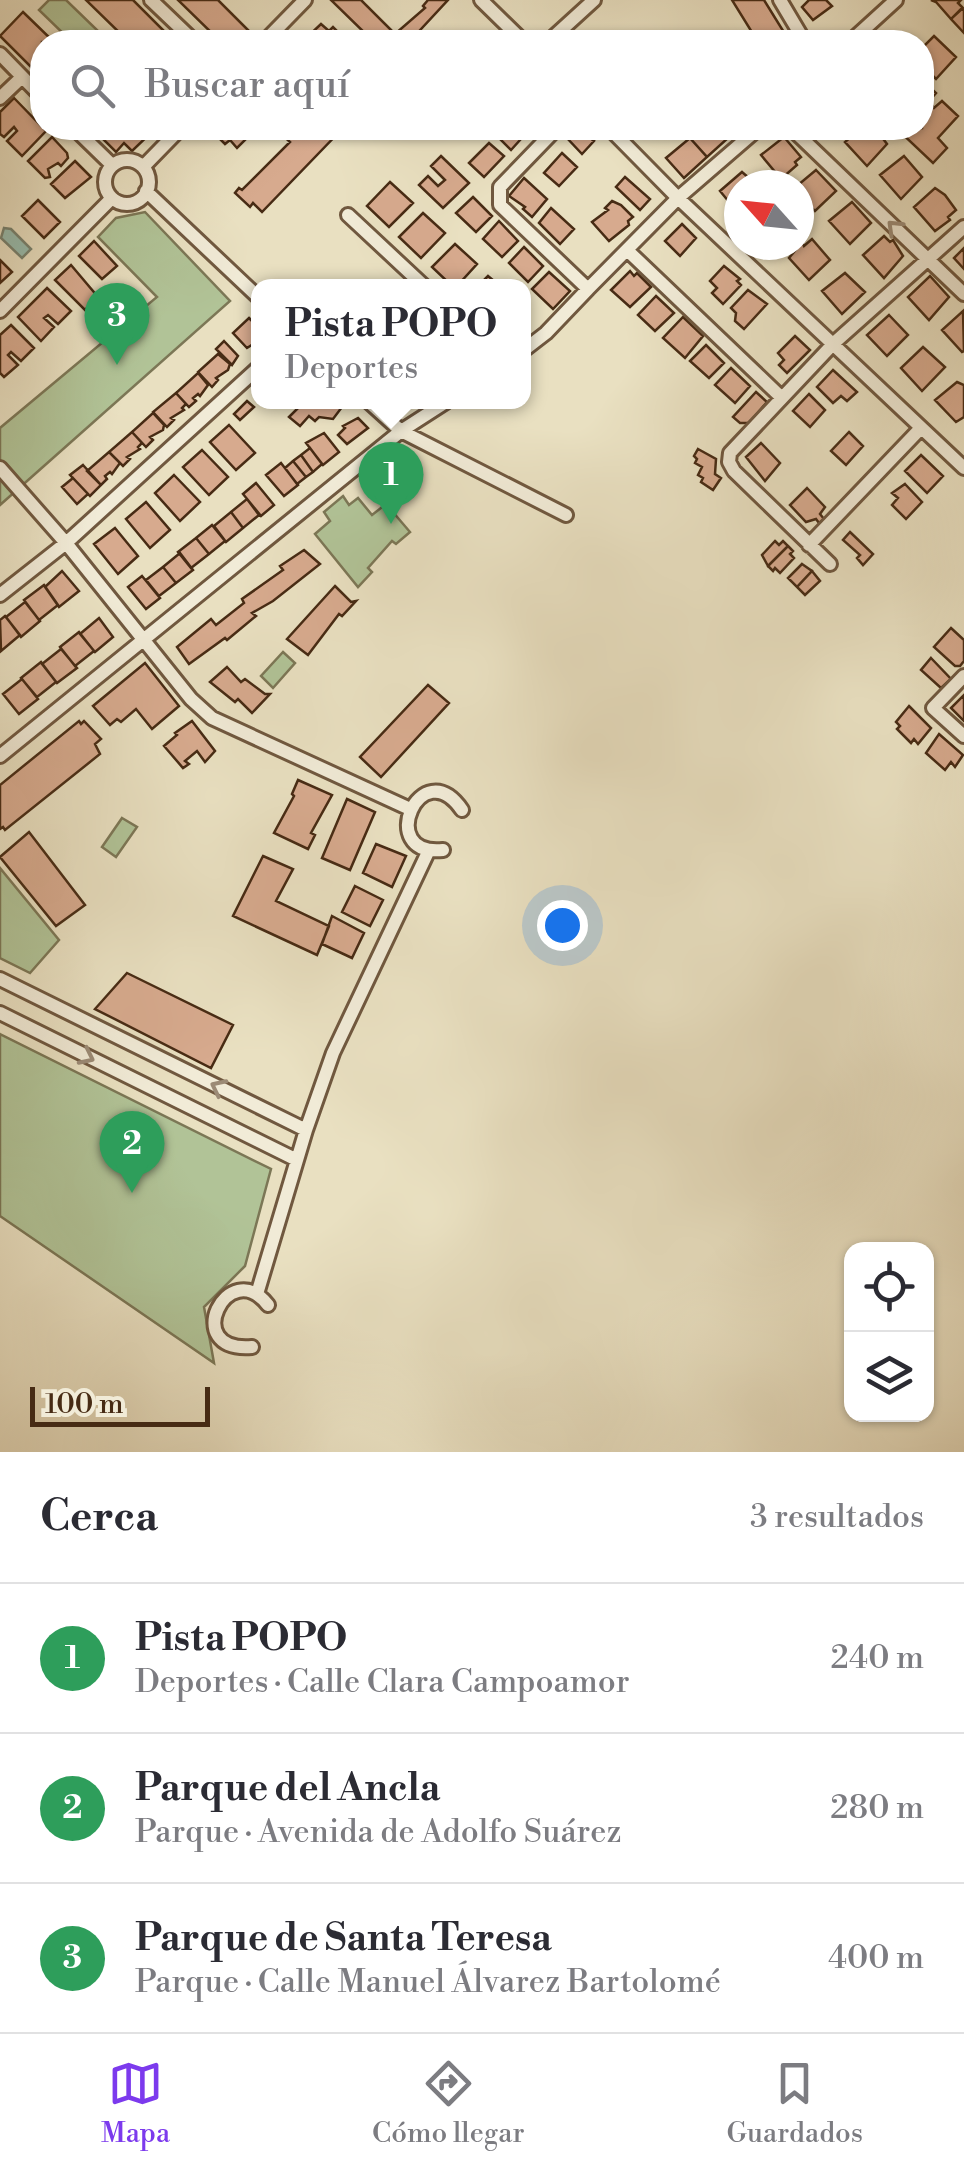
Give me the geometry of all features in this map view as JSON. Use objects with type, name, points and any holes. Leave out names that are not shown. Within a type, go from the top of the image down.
[{"type":"street","points":[[152,0],[183,30]]},
{"type":"street","points":[[276,30],[305,0]]},
{"type":"street","points":[[481,0],[512,30]]},
{"type":"street","points":[[561,30],[594,0]]},
{"type":"street","points":[[780,0],[798,30]]},
{"type":"street","points":[[863,30],[896,0]]},
{"type":"street","points":[[0,54],[30,84]]},
{"type":"street","points":[[0,98],[22,76]]},
{"type":"street","points":[[86,140],[112,166]]},
{"type":"street","points":[[142,167],[170,140]]},
{"type":"street","points":[[546,140],[500,187],[497,196],[500,205],[588,289]]},
{"type":"street","points":[[621,140],[964,468]]},
{"type":"street","points":[[531,345],[678,198],[745,140]]},
{"type":"street","points":[[803,140],[964,294]]},
{"type":"street","points":[[131,160],[142,167],[148,179],[146,191],[130,204],[112,198],[105,185],[112,166],[131,160]]},
{"type":"street","points":[[146,191],[251,291]]},
{"type":"street","points":[[0,311],[112,198]]},
{"type":"street","points":[[348,215],[417,279]]},
{"type":"street","points":[[830,564],[730,462],[730,453],[834,343],[964,227]]},
{"type":"street","points":[[627,250],[782,398]]},
{"type":"street","points":[[0,595],[66,542],[251,374]]},
{"type":"street","points":[[377,409],[401,431],[566,516]]},
{"type":"street","points":[[0,756],[401,431],[435,409]]},
{"type":"street","points":[[810,545],[920,429]]},
{"type":"street","points":[[0,468],[66,542],[191,699],[212,718],[410,809]]},
{"type":"street","points":[[964,676],[933,708],[964,736]]},
{"type":"street","points":[[256,1294],[333,1053],[436,850],[418,844],[410,834],[410,809],[426,794],[436,792],[456,800],[462,810]]},
{"type":"street","points":[[0,979],[306,1130]]},
{"type":"street","points":[[0,1014],[297,1160]]},
{"type":"street","points":[[252,1347],[238,1348],[224,1342],[216,1331],[214,1317],[218,1304],[229,1294],[243,1290],[256,1294],[268,1305]]},
{"type":"shaded area","points":[[49,0],[66,0],[97,30],[60,30],[39,10]]},
{"type":"shaded area","points":[[145,212],[230,301],[0,505],[0,428],[157,297],[98,237],[116,218]]},
{"type":"shaded area","points":[[4,228],[11,229],[31,249],[22,258],[1,238]]},
{"type":"shaded area","points":[[343,496],[349,505],[358,498],[372,515],[386,504],[410,532],[396,544],[392,541],[368,568],[372,572],[358,587],[315,534],[330,521],[324,512]]},
{"type":"shaded area","points":[[283,652],[295,663],[273,688],[261,676]]},
{"type":"shaded area","points":[[122,818],[137,827],[116,857],[102,847]]},
{"type":"shaded area","points":[[0,868],[59,940],[30,973],[0,958]]},
{"type":"shaded area","points":[[0,1034],[271,1169],[245,1266],[204,1307],[214,1363],[0,1216]]},
{"type":"building","points":[[86,0],[133,0],[163,30],[117,30]]},
{"type":"building","points":[[178,0],[218,0],[248,30],[209,30]]},
{"type":"building","points":[[331,0],[361,0],[391,30],[362,30]]},
{"type":"building","points":[[428,0],[448,0],[420,30],[400,30],[425,8]]},
{"type":"building","points":[[732,0],[764,0],[783,30],[751,30]]},
{"type":"building","points":[[809,0],[826,0],[832,6],[813,20],[802,7]]},
{"type":"building","points":[[931,0],[961,0],[958,3],[963,8],[951,19]]},
{"type":"building","points":[[964,10],[964,33],[951,19]]},
{"type":"building","points":[[23,12],[42,30],[30,30],[30,66],[0,36]]},
{"type":"building","points":[[934,36],[956,57],[934,77]]},
{"type":"building","points":[[14,98],[30,114],[30,140],[37,140],[22,156],[7,141],[17,131],[14,127],[4,137],[0,134],[0,112]]},
{"type":"building","points":[[942,101],[958,116],[938,138],[947,148],[933,163],[909,140],[934,140],[934,108]]},
{"type":"building","points":[[49,140],[55,140],[68,158],[61,166],[58,163],[48,169],[50,177],[45,178],[28,161]]},
{"type":"building","points":[[104,140],[143,140],[132,151],[124,143],[116,152]]},
{"type":"building","points":[[331,140],[262,212],[253,203],[250,207],[235,193],[290,142]]},
{"type":"building","points":[[501,140],[520,140],[511,150]]},
{"type":"building","points":[[569,140],[594,141],[582,154]]},
{"type":"building","points":[[688,140],[707,157],[684,178],[666,158]]},
{"type":"building","points":[[692,140],[726,140],[707,157]]},
{"type":"building","points":[[780,140],[787,140],[801,157],[791,170],[774,170],[761,155]]},
{"type":"building","points":[[884,140],[887,144],[867,166],[845,142]]},
{"type":"building","points":[[489,143],[504,156],[484,177],[469,163]]},
{"type":"building","points":[[562,153],[577,167],[559,186],[544,173]]},
{"type":"building","points":[[441,156],[469,183],[443,208],[419,185],[428,176],[438,186],[445,180],[431,166]]},
{"type":"building","points":[[904,156],[922,177],[901,199],[880,175]]},
{"type":"building","points":[[75,161],[91,177],[65,198],[51,184]]},
{"type":"building","points":[[814,172],[836,191],[815,211],[814,210]]},
{"type":"building","points":[[625,177],[650,199],[640,210],[616,187]]},
{"type":"building","points":[[524,178],[547,199],[532,217],[509,196]]},
{"type":"building","points":[[390,182],[413,203],[389,227],[367,206]]},
{"type":"building","points":[[935,188],[956,210],[935,231],[914,207]]},
{"type":"building","points":[[473,197],[492,216],[476,232],[456,213]]},
{"type":"building","points":[[38,200],[60,222],[44,238],[22,216]]},
{"type":"building","points":[[612,201],[633,217],[609,241],[592,222],[608,210],[605,208]]},
{"type":"building","points":[[852,202],[871,223],[850,244],[829,221]]},
{"type":"building","points":[[551,208],[574,229],[560,244],[539,223]]},
{"type":"building","points":[[423,213],[445,233],[421,258],[399,237]]},
{"type":"building","points":[[499,221],[518,241],[502,257],[483,239]]},
{"type":"building","points":[[682,224],[696,238],[680,256],[665,241]]},
{"type":"building","points":[[884,236],[890,242],[893,240],[903,256],[884,278],[863,255]]},
{"type":"building","points":[[94,241],[117,266],[102,279],[79,256]]},
{"type":"building","points":[[814,241],[830,260],[809,280],[791,260],[814,260]]},
{"type":"building","points":[[455,244],[477,264],[463,279],[445,279],[432,267]]},
{"type":"building","points":[[524,247],[543,266],[531,279],[525,279],[509,263]]},
{"type":"building","points":[[964,248],[964,269],[954,258]]},
{"type":"building","points":[[0,260],[12,272],[0,283]]},
{"type":"building","points":[[71,265],[98,297],[85,310],[55,280]]},
{"type":"building","points":[[724,266],[740,279],[737,281],[741,285],[723,304],[712,293],[717,288],[710,281]]},
{"type":"building","points":[[630,271],[651,287],[630,307],[611,290]]},
{"type":"building","points":[[549,272],[570,291],[553,309],[532,289]]},
{"type":"building","points":[[845,273],[865,292],[842,314],[822,291]]},
{"type":"building","points":[[930,276],[949,297],[929,320],[908,297]]},
{"type":"building","points":[[47,288],[71,311],[58,324],[48,315],[44,318],[54,327],[41,341],[18,317]]},
{"type":"building","points":[[748,290],[767,304],[744,329],[735,321],[736,313],[731,308]]},
{"type":"building","points":[[656,296],[674,313],[655,331],[638,315]]},
{"type":"building","points":[[963,311],[964,351],[962,352],[942,330]]},
{"type":"building","points":[[889,315],[908,335],[887,356],[867,335]]},
{"type":"building","points":[[683,317],[703,336],[685,358],[663,338]]},
{"type":"building","points":[[251,320],[251,345],[247,348],[233,333]]},
{"type":"building","points":[[11,325],[34,348],[21,361],[11,352],[8,355],[18,365],[4,377],[0,373],[0,335]]},
{"type":"building","points":[[795,336],[810,350],[787,373],[779,365],[784,360],[778,353]]},
{"type":"building","points":[[224,341],[238,356],[232,365],[216,349]]},
{"type":"building","points":[[706,345],[724,363],[709,378],[690,361]]},
{"type":"building","points":[[923,347],[945,367],[922,391],[901,368]]},
{"type":"building","points":[[218,354],[230,364],[212,387],[198,372]]},
{"type":"building","points":[[731,368],[750,386],[735,403],[715,385]]},
{"type":"building","points":[[833,370],[857,392],[847,401],[841,396],[833,403],[817,387]]},
{"type":"building","points":[[198,373],[208,385],[189,407],[176,393]]},
{"type":"building","points":[[957,382],[964,385],[964,417],[956,422],[935,400]]},
{"type":"building","points":[[756,392],[767,402],[749,423],[740,423],[733,417]]},
{"type":"building","points":[[176,393],[186,404],[167,427],[153,412]]},
{"type":"building","points":[[809,394],[825,410],[810,427],[793,411]]},
{"type":"building","points":[[247,401],[251,404],[252,409],[240,420],[234,414]]},
{"type":"building","points":[[297,409],[340,409],[333,419],[319,417],[315,421],[309,416],[300,426],[289,417]]},
{"type":"building","points":[[153,413],[164,425],[163,430],[150,437],[153,440],[146,447],[132,432]]},
{"type":"building","points":[[358,418],[368,428],[347,444],[338,435],[343,426]]},
{"type":"building","points":[[229,425],[255,453],[236,470],[210,442]]},
{"type":"building","points":[[132,432],[142,443],[123,466],[109,452]]},
{"type":"building","points":[[849,432],[863,446],[846,465],[831,451]]},
{"type":"building","points":[[324,433],[339,452],[323,465],[306,443]]},
{"type":"building","points":[[761,443],[780,463],[765,481],[746,457]]},
{"type":"building","points":[[310,448],[322,464],[313,472],[301,455]]},
{"type":"building","points":[[698,449],[716,459],[715,474],[721,478],[713,490],[698,475],[702,467],[695,463],[694,456]]},
{"type":"building","points":[[202,450],[228,477],[209,495],[183,467]]},
{"type":"building","points":[[109,452],[120,463],[101,485],[87,471]]},
{"type":"building","points":[[301,455],[313,472],[306,477],[293,461]]},
{"type":"building","points":[[921,455],[943,476],[927,493],[905,471]]},
{"type":"building","points":[[293,461],[306,477],[297,484],[285,468]]},
{"type":"building","points":[[281,463],[298,485],[284,496],[266,475]]},
{"type":"building","points":[[83,465],[101,485],[90,496],[70,475]]},
{"type":"building","points":[[174,475],[200,502],[180,521],[155,493]]},
{"type":"building","points":[[73,478],[88,494],[77,504],[62,487]]},
{"type":"building","points":[[256,483],[274,505],[261,516],[243,494]]},
{"type":"building","points":[[905,484],[922,502],[906,519],[892,505],[898,498],[892,493]]},
{"type":"building","points":[[807,488],[825,507],[820,514],[824,519],[819,523],[816,519],[806,522],[790,505]]},
{"type":"building","points":[[247,499],[259,515],[243,528],[231,512]]},
{"type":"building","points":[[146,502],[170,530],[150,548],[126,519]]},
{"type":"building","points":[[231,512],[243,528],[226,542],[214,526]]},
{"type":"building","points":[[212,525],[225,541],[209,554],[196,538]]},
{"type":"building","points":[[115,528],[138,556],[118,574],[94,544]]},
{"type":"building","points":[[850,532],[873,554],[863,565],[857,558],[860,555],[843,540]]},
{"type":"building","points":[[196,538],[209,554],[191,568],[178,552]]},
{"type":"building","points":[[775,541],[788,546],[768,566],[762,555]]},
{"type":"building","points":[[788,546],[794,558],[780,573],[775,568],[773,571],[768,566]]},
{"type":"building","points":[[304,550],[320,564],[252,613],[256,616],[227,640],[189,664],[177,647],[211,619],[216,625],[244,603],[242,599],[283,570],[280,566]]},
{"type":"building","points":[[180,553],[193,570],[176,583],[163,567]]},
{"type":"building","points":[[802,564],[812,571],[797,587],[788,578]]},
{"type":"building","points":[[163,567],[176,583],[159,596],[146,580]]},
{"type":"building","points":[[62,571],[79,591],[59,607],[45,587]]},
{"type":"building","points":[[812,571],[820,581],[805,595],[797,587]]},
{"type":"building","points":[[142,576],[160,598],[146,609],[128,587]]},
{"type":"building","points":[[44,585],[58,605],[39,620],[24,600]]},
{"type":"building","points":[[335,586],[351,602],[356,601],[342,616],[339,614],[308,655],[287,639]]},
{"type":"building","points":[[25,602],[40,621],[21,637],[6,617]]},
{"type":"building","points":[[5,616],[20,635],[1,651],[0,620]]},
{"type":"building","points":[[99,618],[113,637],[95,652],[80,634]]},
{"type":"building","points":[[951,628],[964,640],[964,661],[960,666],[934,647]]},
{"type":"building","points":[[79,632],[94,651],[75,666],[60,647]]},
{"type":"building","points":[[61,649],[77,668],[57,683],[42,664]]},
{"type":"building","points":[[931,658],[951,679],[941,688],[921,670]]},
{"type":"building","points":[[41,662],[56,682],[37,697],[21,678]]},
{"type":"building","points":[[145,663],[179,706],[152,729],[136,709],[121,722],[117,719],[110,725],[93,706]]},
{"type":"building","points":[[227,667],[241,682],[245,679],[270,694],[252,713],[210,682]]},
{"type":"building","points":[[22,679],[38,699],[19,714],[3,694]]},
{"type":"building","points":[[428,685],[449,703],[381,777],[360,757]]},
{"type":"building","points":[[964,695],[964,721],[951,708]]},
{"type":"building","points":[[909,706],[931,728],[918,744],[914,739],[911,743],[897,729],[900,726],[896,722]]},
{"type":"building","points":[[79,721],[84,721],[101,739],[95,744],[100,754],[5,830],[0,829],[0,785]]},
{"type":"building","points":[[192,721],[215,751],[205,762],[197,751],[183,768],[164,746]]},
{"type":"building","points":[[939,734],[963,755],[955,767],[951,762],[945,770],[926,753]]},
{"type":"building","points":[[298,780],[332,795],[311,833],[315,835],[308,849],[274,833]]},
{"type":"building","points":[[347,799],[375,812],[350,870],[322,858]]},
{"type":"building","points":[[29,832],[85,905],[56,926],[0,857]]},
{"type":"building","points":[[376,844],[406,856],[392,887],[363,873]]},
{"type":"building","points":[[263,856],[293,869],[276,901],[329,926],[317,955],[233,916]]},
{"type":"building","points":[[355,886],[383,900],[370,926],[342,912]]},
{"type":"building","points":[[332,916],[364,933],[352,958],[322,944]]},
{"type":"building","points":[[127,973],[233,1025],[211,1068],[95,1009]]},
{"type":"place","name":"Parque de Santa Teresa","points":[[117,365]]},
{"type":"place","name":"Pista POPO","points":[[391,524]]},
{"type":"place","name":"Parque del Ancla","points":[[132,1193]]}]
